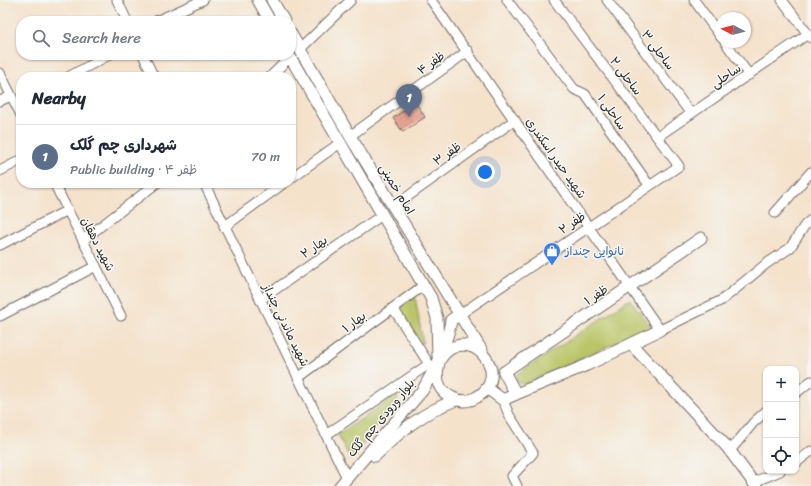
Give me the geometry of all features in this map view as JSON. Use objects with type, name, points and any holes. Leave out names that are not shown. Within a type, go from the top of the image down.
[{"type":"street","points":[[117,0],[125,16]]},
{"type":"street","points":[[167,16],[203,0]]},
{"type":"street","points":[[258,0],[267,16]]},
{"type":"street","points":[[272,0],[281,16]]},
{"type":"street","points":[[300,49],[351,0]]},
{"type":"street","name":"شهید حیدر اسکندری","points":[[431,0],[468,51],[660,330]]},
{"type":"street","name":"ساحلی ۱","points":[[507,0],[574,89],[585,94],[649,185]]},
{"type":"street","name":"ساحلی ۲","points":[[554,0],[679,166]]},
{"type":"street","name":"ساحلی ۳","points":[[606,0],[691,114]]},
{"type":"street","points":[[694,0],[715,29]]},
{"type":"street","points":[[782,0],[810,36]]},
{"type":"street","name":"ساحلی","points":[[657,136],[810,36]]},
{"type":"street","name":"امام خمینی","points":[[296,42],[350,136],[484,355]]},
{"type":"street","points":[[729,48],[749,75]]},
{"type":"street","name":"ظفر ۴","points":[[350,136],[468,51]]},
{"type":"street","points":[[77,72],[100,60]]},
{"type":"street","points":[[146,60],[152,72]]},
{"type":"street","points":[[275,72],[286,60]]},
{"type":"street","points":[[292,60],[424,285],[435,308],[437,318],[437,382],[441,390],[456,400],[464,401],[473,399],[487,388],[491,371],[489,363],[484,355],[478,350],[462,345],[447,351],[438,364]]},
{"type":"street","points":[[0,73],[16,106]]},
{"type":"street","points":[[0,101],[11,96]]},
{"type":"street","name":"ظفر ۳","points":[[393,207],[515,120]]},
{"type":"street","points":[[296,174],[350,136]]},
{"type":"street","points":[[0,171],[16,163]]},
{"type":"street","name":"ظفر ۲","points":[[459,315],[588,226],[679,166]]},
{"type":"street","points":[[775,213],[811,172]]},
{"type":"street","name":"شهید دهقان","points":[[57,188],[121,316]]},
{"type":"street","points":[[83,240],[151,188]]},
{"type":"street","name":"شهید ماندنی چنداز","points":[[206,188],[326,435],[345,483]]},
{"type":"street","points":[[224,227],[277,188]]},
{"type":"street","points":[[0,245],[68,210]]},
{"type":"street","name":"بهار ۲","points":[[260,300],[382,215]]},
{"type":"street","points":[[503,400],[632,344],[722,300],[766,264],[790,248],[811,220]]},
{"type":"street","name":"ظفر ۱","points":[[504,372],[630,288],[701,238]]},
{"type":"street","points":[[0,316],[96,266]]},
{"type":"street","name":"بهار ۱","points":[[298,378],[424,285]]},
{"type":"street","points":[[326,435],[429,364],[393,308]]},
{"type":"street","points":[[438,364],[446,343],[451,320],[459,315]]},
{"type":"street","points":[[632,344],[730,451],[755,484],[774,474]]},
{"type":"street","name":"بلوار ورودی چم گلک","points":[[345,483],[422,391],[438,364]]},
{"type":"street","points":[[491,371],[504,372],[516,394]]},
{"type":"street","points":[[799,391],[811,381]]},
{"type":"street","points":[[487,388],[503,400],[509,415],[533,453],[512,476],[517,486]]},
{"type":"street","name":"بلوار ورودی چم گلک","points":[[345,483],[390,441],[418,418],[432,409],[456,400]]},
{"type":"street","points":[[407,408],[415,405],[418,407],[420,410],[418,418]]},
{"type":"street","points":[[730,451],[753,423],[763,415]]},
{"type":"street","points":[[799,461],[811,451]]},
{"type":"green space","points":[[415,296],[422,344],[400,309],[400,307]]},
{"type":"green space","points":[[630,299],[651,327],[524,384],[516,382],[516,375]]},
{"type":"green space","points":[[396,395],[398,398],[351,460],[338,435]]},
{"type":"building","points":[[416,103],[425,117],[403,132],[393,118]]},
{"type":"place","name":"شهرداری چم گلک","points":[[409,117]]},
{"type":"place","name":"نانوایی چنداز","points":[[552,266]]}]
